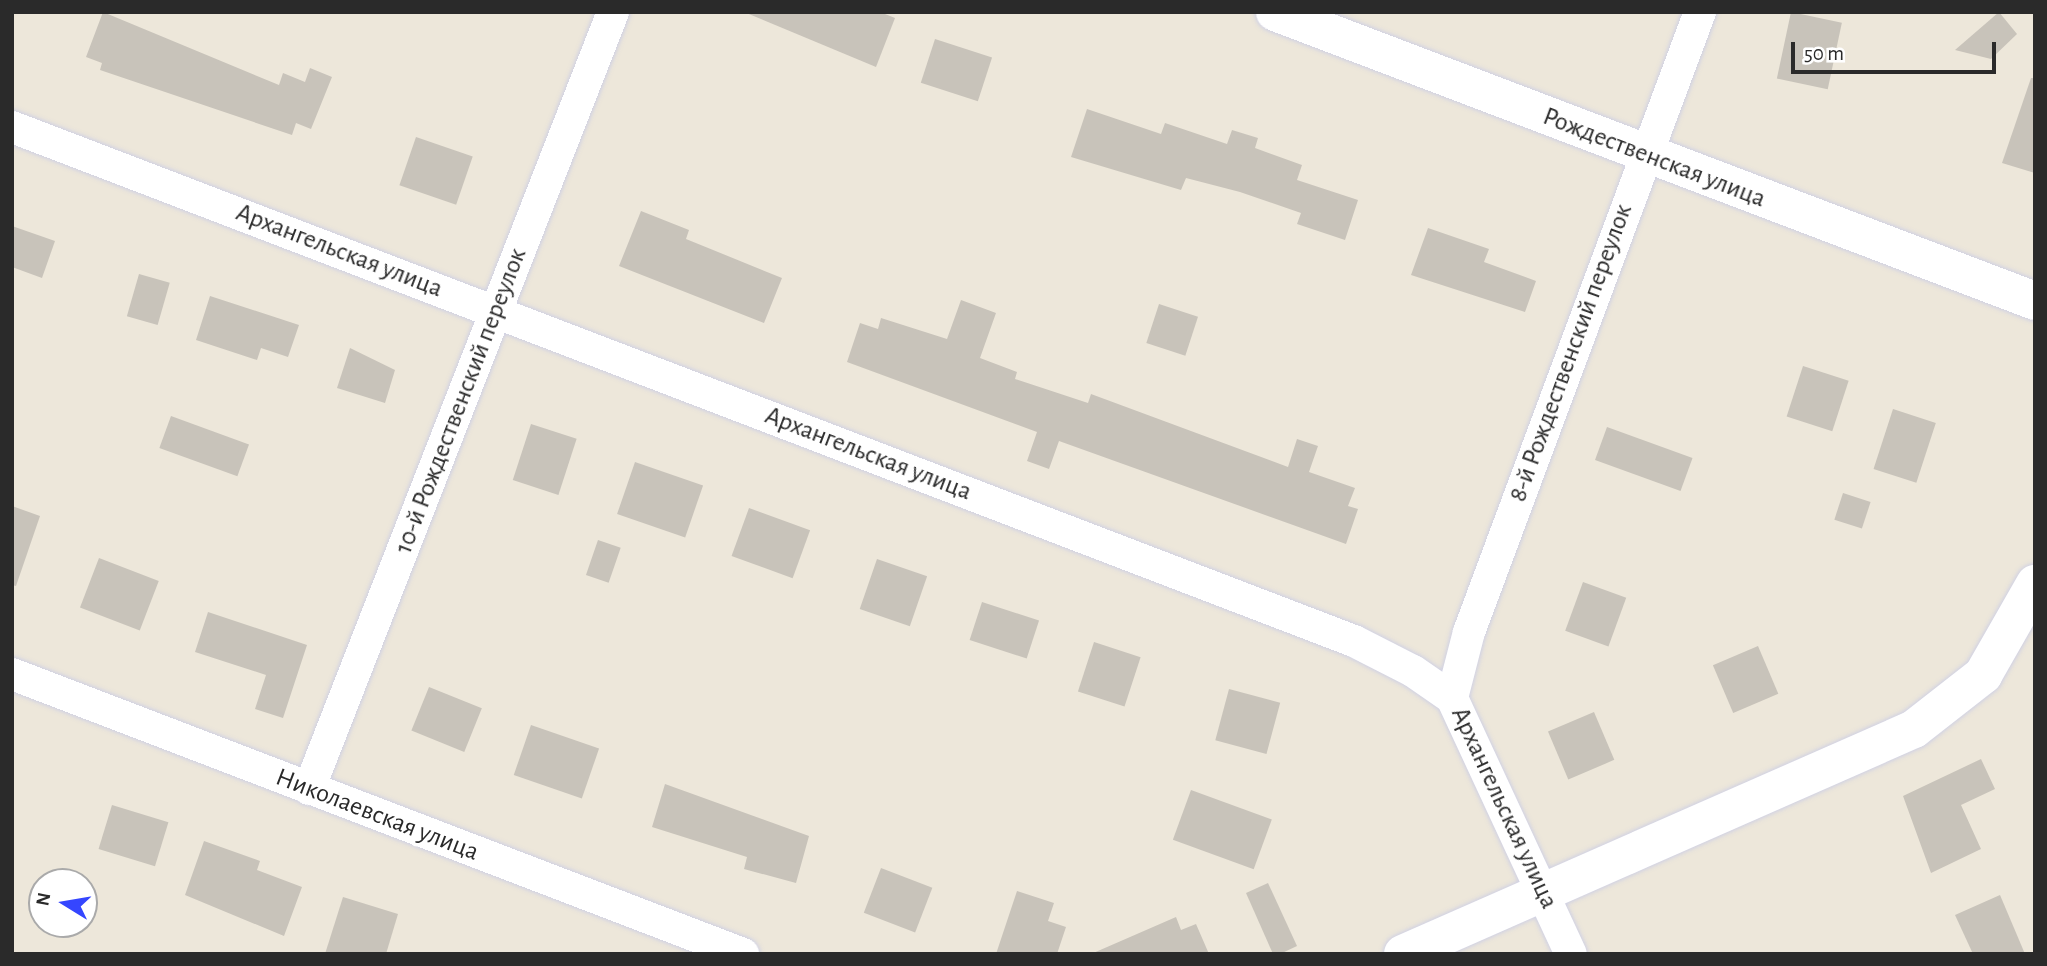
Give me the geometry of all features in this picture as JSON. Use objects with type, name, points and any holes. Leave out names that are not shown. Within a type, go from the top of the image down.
[{"type":"street","name":"10-й Рождественский переулок","points":[[309,789],[614,12]]},
{"type":"street","name":"Рождественская улица","points":[[1275,12],[1644,155],[2035,301]]},
{"type":"street","name":"8-й Рождественский переулок","points":[[1452,698],[1469,632],[1644,155],[1700,12]]},
{"type":"street","name":"Архангельская улица","points":[[12,127],[497,310],[1354,641],[1452,698],[1571,954]]},
{"type":"street","points":[[1403,954],[1914,729],[1983,675],[2033,598]]},
{"type":"street","name":"Николаевская улица","points":[[12,674],[743,954]]},
{"type":"building","points":[[103,12],[279,85],[283,73],[305,82],[310,68],[332,77],[311,129],[296,123],[292,135],[100,70],[102,63],[86,57]]},
{"type":"building","points":[[744,12],[880,12],[895,18],[876,67]]},
{"type":"building","points":[[1791,12],[1842,23],[1828,89],[1777,79]]},
{"type":"building","points":[[1999,12],[2017,34],[1991,59],[1955,50]]},
{"type":"building","points":[[935,39],[992,58],[978,101],[921,83]]},
{"type":"building","points":[[2031,78],[2035,78],[2035,173],[2002,163]]},
{"type":"building","points":[[1087,109],[1161,134],[1165,123],[1227,144],[1232,130],[1258,138],[1255,148],[1302,165],[1297,180],[1358,200],[1345,240],[1297,224],[1301,213],[1240,192],[1186,178],[1181,190],[1071,157]]},
{"type":"building","points":[[416,137],[473,157],[456,205],[399,185]]},
{"type":"building","points":[[641,211],[689,230],[686,239],[782,278],[764,323],[619,266]]},
{"type":"building","points":[[12,226],[55,241],[42,278],[12,267]]},
{"type":"building","points":[[1428,228],[1489,249],[1484,262],[1536,281],[1525,312],[1411,275]]},
{"type":"building","points":[[139,274],[170,283],[158,325],[127,316]]},
{"type":"building","points":[[210,296],[299,325],[288,357],[261,348],[257,360],[196,340]]},
{"type":"building","points":[[961,300],[996,313],[980,358],[1017,372],[1015,379],[1088,403],[1091,394],[1288,467],[1297,439],[1318,446],[1309,472],[1355,488],[1348,506],[1358,509],[1346,544],[1059,441],[1049,469],[1027,461],[1037,432],[847,362],[860,323],[878,329],[881,318],[947,339]]},
{"type":"building","points":[[1159,304],[1198,317],[1185,356],[1146,343]]},
{"type":"building","points":[[350,348],[395,370],[385,403],[337,388]]},
{"type":"building","points":[[1803,366],[1849,381],[1832,431],[1787,416]]},
{"type":"building","points":[[1893,409],[1936,423],[1916,483],[1874,469]]},
{"type":"building","points":[[171,416],[249,444],[237,476],[159,448]]},
{"type":"building","points":[[531,424],[577,439],[558,495],[513,480]]},
{"type":"building","points":[[1607,427],[1693,458],[1681,491],[1595,460]]},
{"type":"building","points":[[635,462],[703,485],[685,537],[617,514]]},
{"type":"building","points":[[1843,493],[1871,502],[1862,529],[1834,520]]},
{"type":"building","points":[[12,506],[40,516],[16,586],[12,585]]},
{"type":"building","points":[[749,508],[810,530],[793,578],[732,556]]},
{"type":"building","points":[[598,540],[621,548],[609,583],[586,575]]},
{"type":"building","points":[[99,558],[159,581],[140,630],[80,607]]},
{"type":"building","points":[[877,559],[927,576],[910,626],[860,609]]},
{"type":"building","points":[[1583,582],[1626,598],[1608,647],[1565,631]]},
{"type":"building","points":[[982,602],[1039,621],[1027,659],[970,640]]},
{"type":"building","points":[[208,612],[307,645],[283,718],[255,709],[266,675],[195,652]]},
{"type":"building","points":[[1094,642],[1141,657],[1125,707],[1078,691]]},
{"type":"building","points":[[1758,646],[1778,694],[1733,713],[1713,665]]},
{"type":"building","points":[[429,687],[482,708],[464,752],[411,731]]},
{"type":"building","points":[[1229,689],[1280,703],[1266,754],[1215,740]]},
{"type":"building","points":[[1594,712],[1614,760],[1568,779],[1548,732]]},
{"type":"building","points":[[531,725],[599,748],[582,799],[514,775]]},
{"type":"building","points":[[1981,759],[1995,789],[1961,805],[1981,849],[1931,873],[1903,796]]},
{"type":"building","points":[[665,784],[809,836],[796,883],[744,869],[747,857],[652,827]]},
{"type":"building","points":[[1191,790],[1272,819],[1254,869],[1173,840]]},
{"type":"building","points":[[112,805],[168,822],[155,866],[99,849]]},
{"type":"building","points":[[204,841],[260,861],[257,870],[302,887],[284,936],[185,895]]},
{"type":"building","points":[[881,868],[932,888],[915,933],[864,913]]},
{"type":"building","points":[[1268,883],[1297,946],[1280,954],[1273,954],[1246,893]]},
{"type":"building","points":[[1017,891],[1054,903],[1048,921],[1066,927],[1057,954],[996,954]]},
{"type":"building","points":[[2000,895],[2025,954],[1973,954],[1955,915]]},
{"type":"building","points":[[343,897],[398,914],[386,954],[325,954]]},
{"type":"building","points":[[1176,917],[1181,930],[1196,924],[1209,954],[1091,954]]}]
